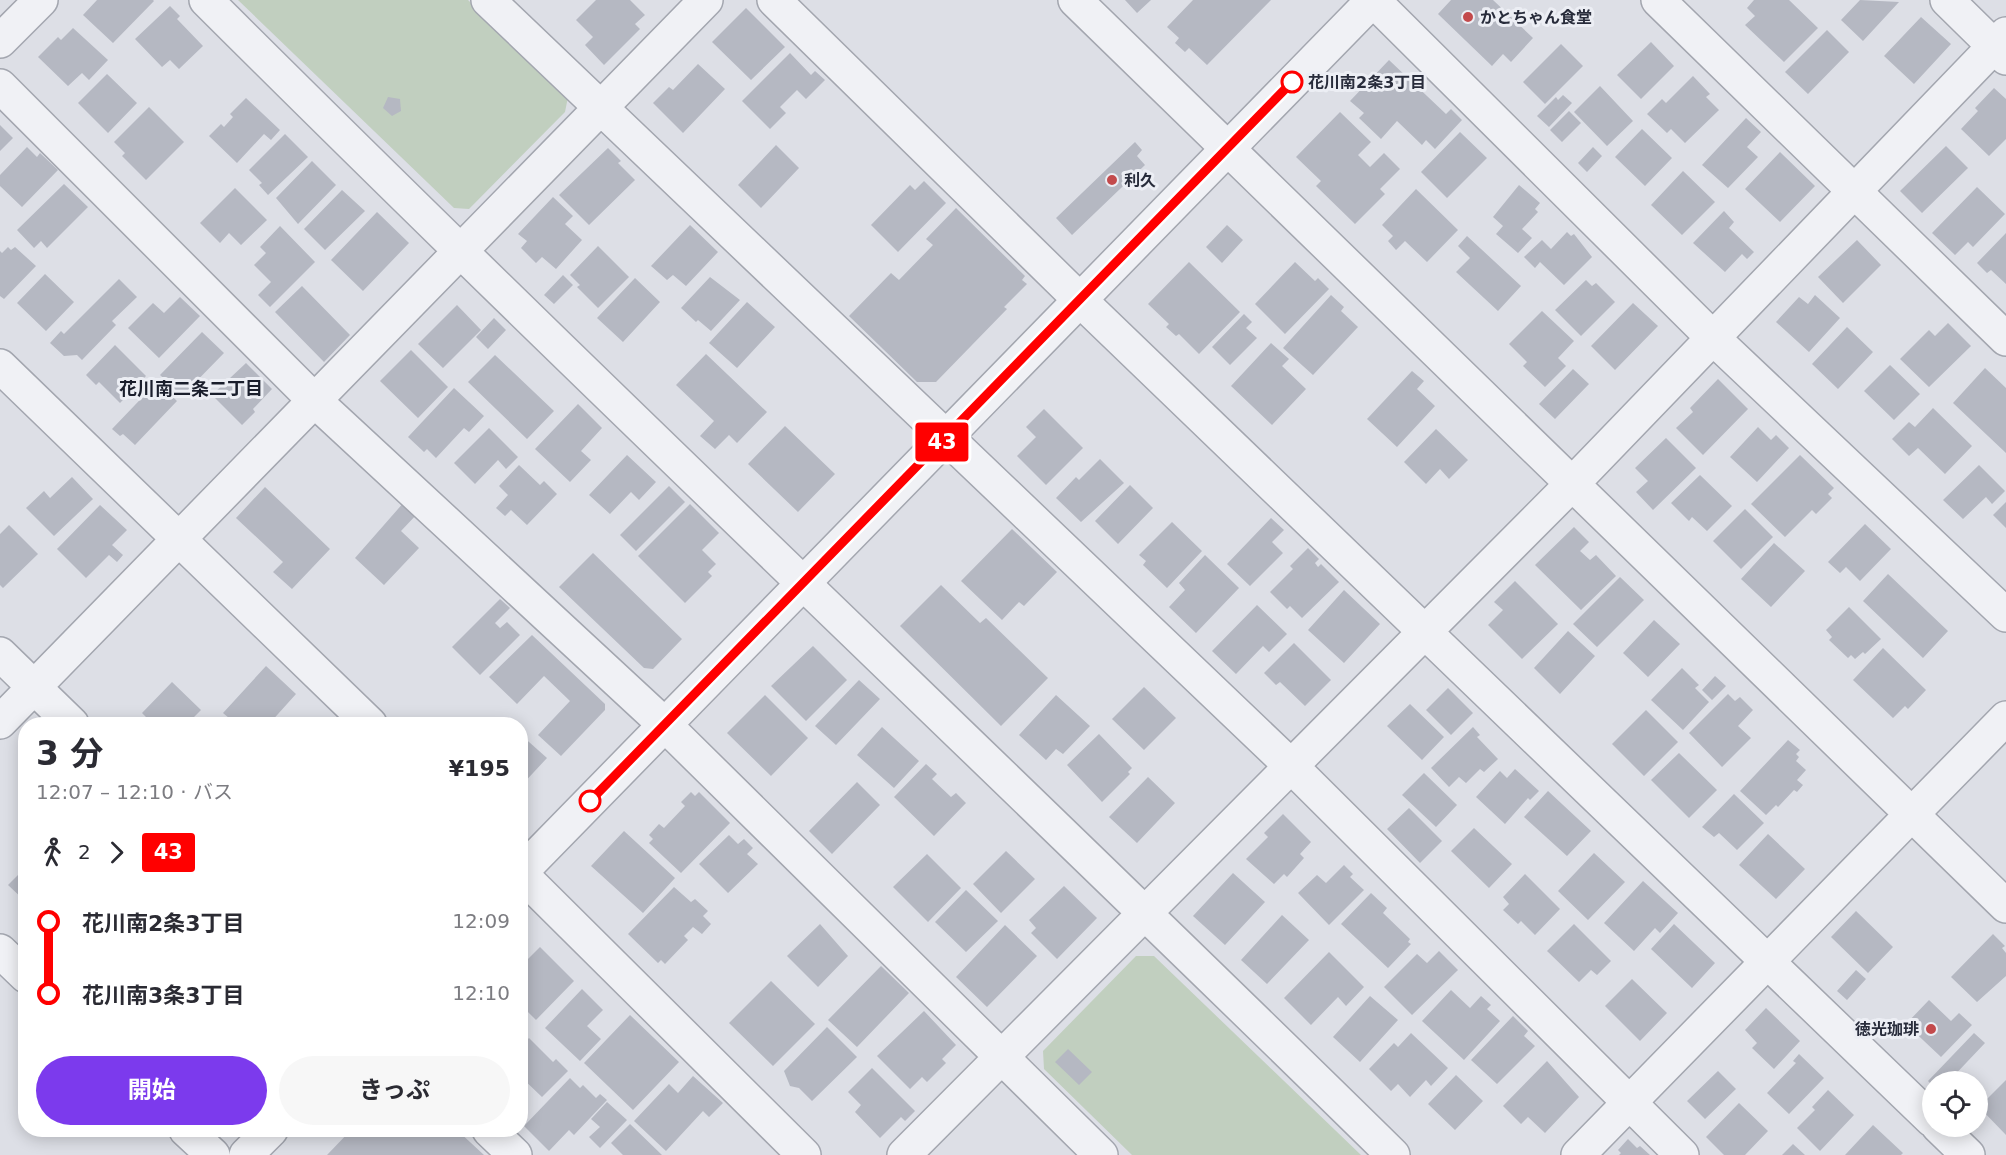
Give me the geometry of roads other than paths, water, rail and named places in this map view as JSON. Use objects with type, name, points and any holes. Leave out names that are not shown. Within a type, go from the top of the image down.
[{"type":"street","points":[[0,41],[40,0]]},
{"type":"street","points":[[206,0],[459,252],[1146,912],[1393,1155]]},
{"type":"street","points":[[488,0],[1291,766],[1628,1104],[1682,1155]]},
{"type":"street","points":[[0,722],[706,0]]},
{"type":"street","points":[[774,0],[1080,300],[1922,1110]]},
{"type":"street","points":[[1075,0],[2006,906]]},
{"type":"street","points":[[528,866],[1373,0],[1713,338],[2006,615]]},
{"type":"street","points":[[1658,0],[2006,339]]},
{"type":"street","points":[[904,1155],[1572,483],[1854,191],[2002,46],[1947,0]]},
{"type":"street","points":[[0,86],[314,400],[665,725],[1000,1058],[1101,1155]]},
{"type":"street","points":[[0,366],[363,717]]},
{"type":"street","points":[[0,654],[65,717]]},
{"type":"street","points":[[1578,1155],[2006,718]]},
{"type":"street","points":[[528,880],[804,1155]]},
{"type":"street","points":[[0,951],[18,968]]},
{"type":"street","points":[[194,1137],[213,1155]]},
{"type":"street","points":[[246,1155],[264,1137]]},
{"type":"street","points":[[496,1137],[515,1155]]},
{"type":"street","points":[[1949,1137],[1968,1155]]},
{"type":"place","name":"かとちゃん食堂","points":[[1468,17]]},
{"type":"place","name":"花川南2条3丁目","points":[[1292,82]]},
{"type":"place","name":"利久","points":[[1112,180]]},
{"type":"place","name":"徳光珈琲","points":[[1931,1029]]},
{"type":"district","name":"花川南二条二丁目","points":[[191,388]]}]
